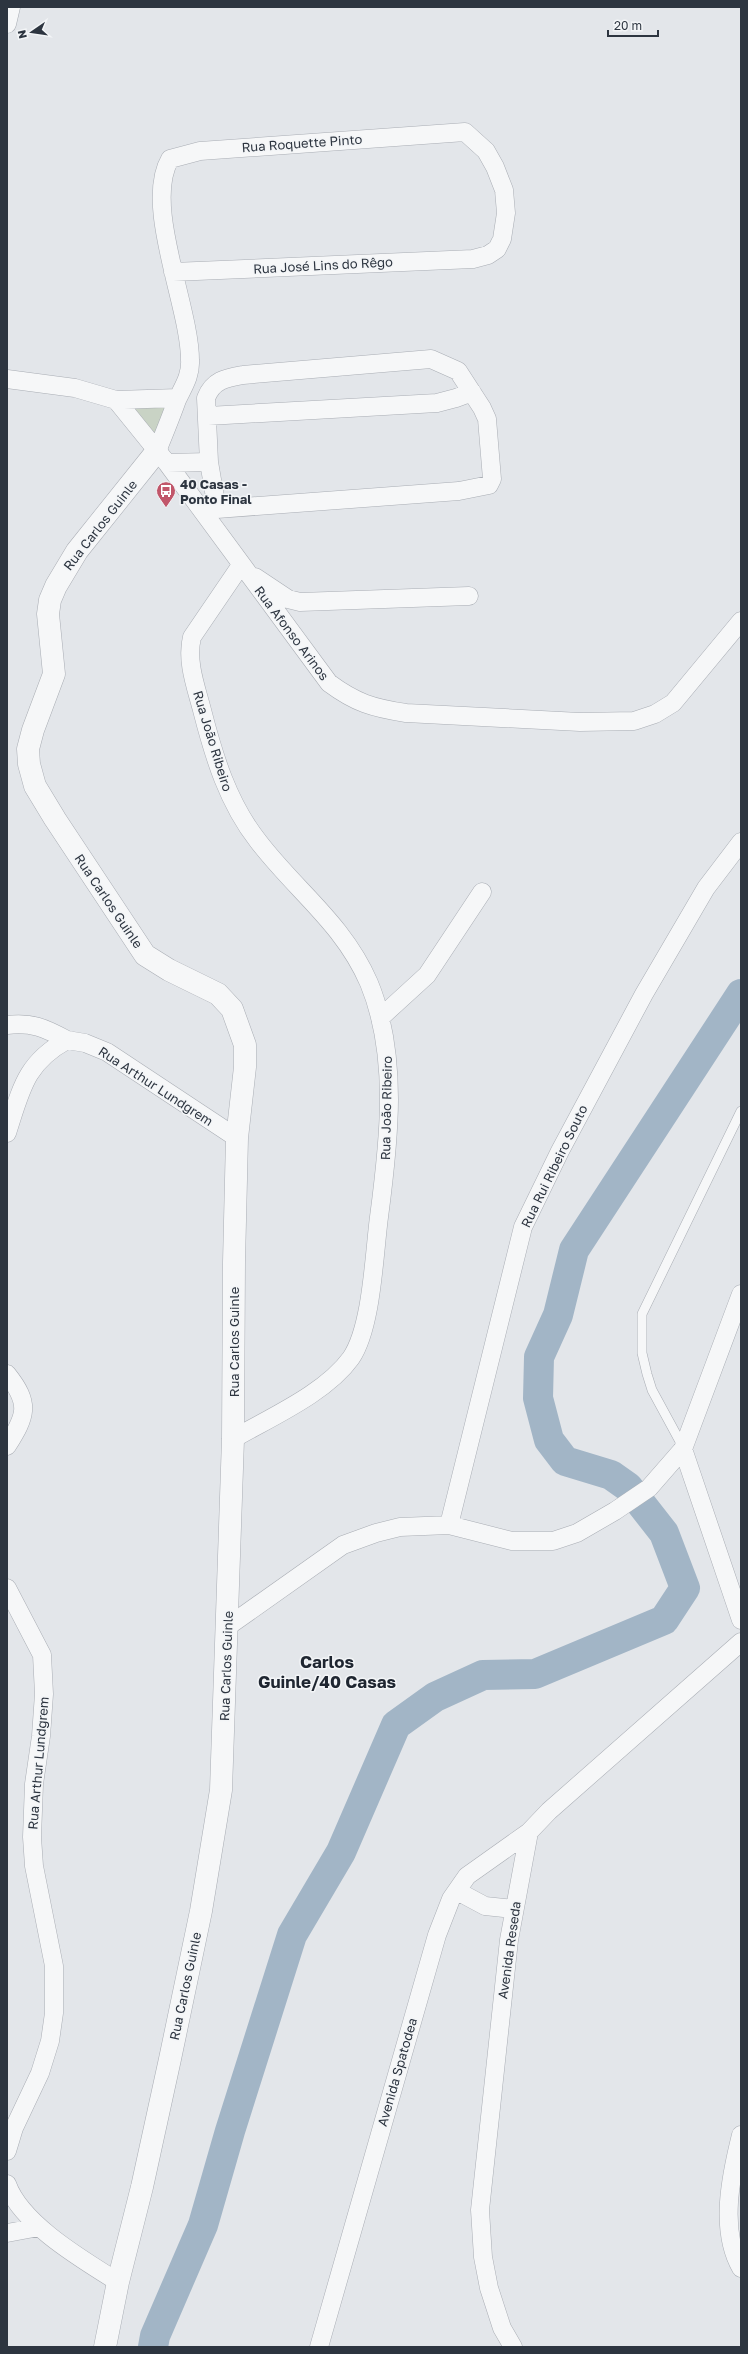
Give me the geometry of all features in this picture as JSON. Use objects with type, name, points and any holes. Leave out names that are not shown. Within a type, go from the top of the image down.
[{"type":"street","points":[[7,24],[11,7]]},
{"type":"street","name":"Rua Roquette Pinto","points":[[162,457],[178,398],[188,380],[191,361],[188,338],[173,272],[162,187],[163,170],[170,159],[183,154],[343,140],[465,132]]},
{"type":"street","name":"Rua José Lins do Rêgo","points":[[173,272],[473,259],[488,255],[497,249],[502,239],[506,213],[504,190],[495,167],[486,151],[465,132]]},
{"type":"street","points":[[431,359],[458,371],[472,392],[482,408],[488,425],[492,479],[489,485],[485,487],[217,508],[209,462],[206,398],[210,389],[225,378],[243,375],[431,359]]},
{"type":"street","points":[[7,378],[75,388],[116,400],[178,398]]},
{"type":"street","points":[[208,416],[437,403],[472,392]]},
{"type":"street","name":"Rua Afonso Arinos","points":[[116,400],[162,457],[243,569],[329,683],[350,699],[380,709],[406,713],[580,722],[634,720],[655,714],[673,703],[741,621]]},
{"type":"street","points":[[162,457],[209,462]]},
{"type":"street","name":"Rua Carlos Guinle","points":[[105,2347],[118,2282],[142,2187],[201,1911],[221,1790],[228,1627],[233,1439],[234,1262],[237,1138],[245,1067],[245,1045],[232,1009],[218,994],[169,970],[145,955],[54,819],[35,786],[28,764],[28,749],[32,730],[54,674],[48,614],[50,600],[56,586],[77,551],[162,457]]},
{"type":"street","points":[[243,569],[288,599],[300,602],[469,596]]},
{"type":"street","name":"Rua João Ribeiro","points":[[233,1439],[328,1382],[352,1357],[367,1315],[385,1173],[389,1095],[387,1050],[380,1018],[369,984],[358,961],[334,925],[258,843],[231,799],[210,740],[193,674],[189,649],[192,637],[243,569]]},
{"type":"street","name":"Rua Rui Ribeiro Souto","points":[[449,1525],[523,1227],[560,1151],[644,994],[706,888],[741,842]]},
{"type":"street","points":[[380,1018],[427,975],[482,892]]},
{"type":"street","name":"Rua Arthur Lundgrem","points":[[7,1025],[25,1023],[46,1028],[67,1040],[85,1043],[107,1052],[237,1138]]},
{"type":"street","points":[[7,1133],[30,1070],[49,1050],[67,1040]]},
{"type":"street","points":[[228,1627],[343,1545],[376,1533],[400,1527],[449,1525],[512,1541],[546,1541],[577,1533],[615,1511],[650,1488],[683,1449],[741,1294]]},
{"type":"street","points":[[7,1374],[24,1403],[23,1420],[7,1446]]},
{"type":"street","points":[[683,1449],[741,1620]]},
{"type":"street","name":"Rua Arthur Lundgrem","points":[[7,1588],[42,1655],[44,1694],[41,1736],[34,1784],[32,1837],[34,1866],[54,1966],[54,2013],[50,2041],[40,2073],[14,2128],[7,2151]]},
{"type":"street","points":[[529,1832],[549,1811],[741,1642]]},
{"type":"street","name":"Avenida Spatodea","points":[[319,2347],[437,1935],[457,1891],[467,1876],[529,1832]]},
{"type":"street","name":"Avenida Reseda","points":[[513,2347],[502,2328],[489,2288],[483,2257],[480,2210],[507,1955],[514,1909],[529,1832]]},
{"type":"street","points":[[457,1891],[485,1906],[514,1909]]},
{"type":"street","points":[[741,2135],[733,2168],[729,2223],[734,2257],[741,2268]]},
{"type":"street","points":[[7,2184],[10,2193],[39,2227],[67,2249],[118,2282]]},
{"type":"street","points":[[7,2233],[39,2227]]},
{"type":"lane","points":[[683,1449],[652,1390],[647,1374],[642,1353],[642,1314],[741,1111]]},
{"type":"green space","points":[[128,405],[169,407],[157,442]]},
{"type":"waterway","points":[[153,2347],[155,2336],[203,2225],[230,2131],[292,1935],[341,1852],[396,1725],[435,1697],[483,1675],[535,1674],[664,1620],[685,1588],[664,1533],[628,1487],[611,1475],[565,1461],[549,1440],[538,1398],[539,1357],[558,1315],[574,1250],[741,994]]},
{"type":"place","name":"40 Casas - Ponto Final","points":[[166,508]]},
{"type":"district","name":"Carlos Guinle/40 Casas","points":[[327,1671]]}]
